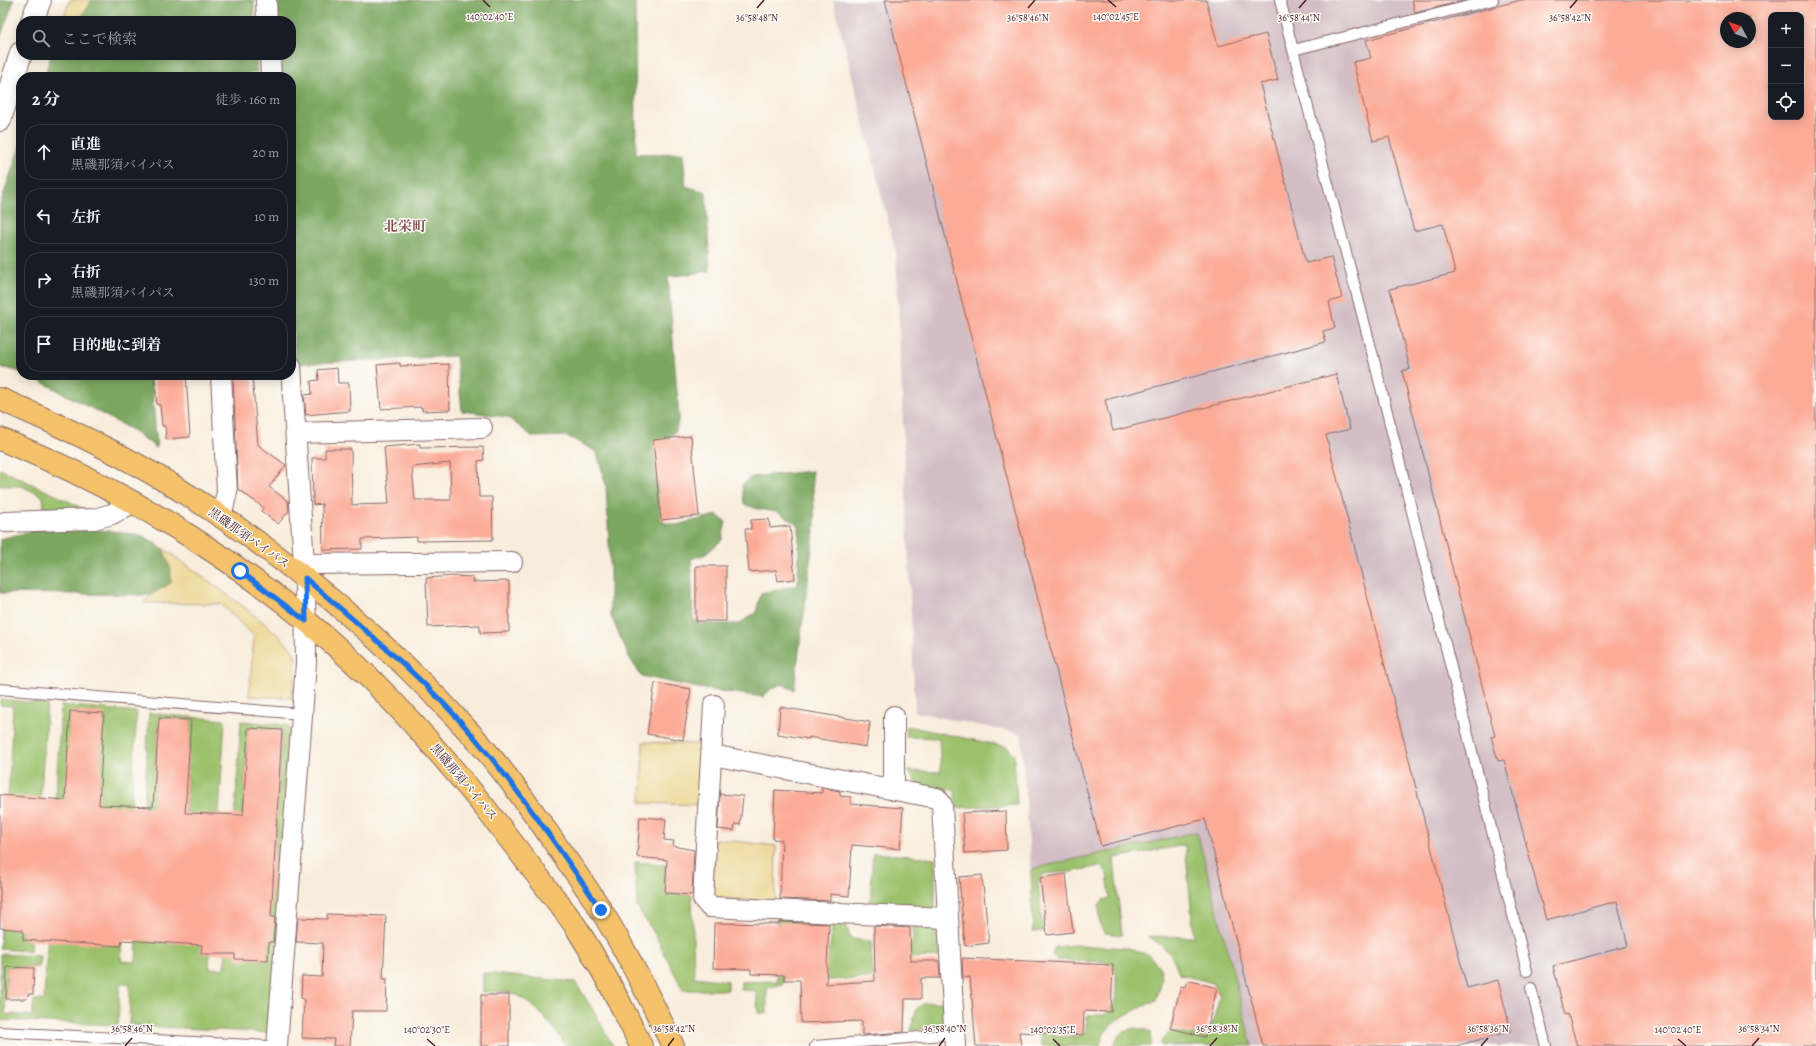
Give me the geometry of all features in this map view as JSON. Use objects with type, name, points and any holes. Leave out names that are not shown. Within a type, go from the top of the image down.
[{"type":"main road","name":"黒磯那須バイパス","points":[[0,399],[54,423],[120,456],[179,489],[305,571],[380,643],[432,693],[475,738],[526,802],[601,910],[650,998],[673,1046]]},
{"type":"main road","name":"黒磯那須バイパス","points":[[0,440],[71,471],[134,502],[181,530],[240,571],[306,621],[351,660],[398,706],[439,751],[502,829],[575,926],[625,1012],[641,1046]]},
{"type":"street","points":[[34,16],[40,0]]},
{"type":"street","points":[[266,0],[268,16]]},
{"type":"street","points":[[0,120],[19,60]]},
{"type":"street","points":[[270,60],[271,72]]},
{"type":"street","points":[[221,380],[227,492],[221,517]]},
{"type":"street","points":[[277,1046],[306,663],[305,571],[292,380]]},
{"type":"street","points":[[296,433],[482,428]]},
{"type":"street","points":[[5,522],[94,519],[112,514],[134,502]]},
{"type":"street","points":[[305,571],[512,562]]},
{"type":"street","points":[[714,705],[703,899],[710,907],[947,918]]},
{"type":"street","points":[[894,716],[894,790]]},
{"type":"street","points":[[712,755],[937,798],[942,806],[947,918],[955,1040]]},
{"type":"lane","points":[[1280,0],[1373,356],[1527,971]]},
{"type":"lane","points":[[1293,50],[1493,0]]},
{"type":"lane","points":[[0,689],[302,714]]},
{"type":"lane","points":[[1531,988],[1546,1046]]},
{"type":"lane","points":[[0,1032],[269,1046]]},
{"type":"lane","points":[[815,1046],[955,1040]]},
{"type":"shaded area","points":[[833,0],[1816,0],[1816,1046],[1252,1046],[1197,832],[1031,869],[1021,734],[915,712],[896,253]]},
{"type":"green space","points":[[0,0],[14,0],[0,38]]},
{"type":"green space","points":[[92,0],[254,0],[254,16],[82,16]]},
{"type":"green space","points":[[293,0],[635,0],[636,154],[683,153],[686,186],[706,192],[710,271],[668,277],[679,417],[676,431],[657,450],[663,522],[676,525],[717,515],[726,522],[722,540],[706,554],[691,559],[693,619],[702,624],[739,624],[756,612],[761,593],[798,585],[799,526],[778,512],[758,509],[744,504],[742,485],[751,477],[812,471],[815,525],[794,690],[782,684],[771,689],[763,697],[698,688],[641,676],[629,657],[610,614],[610,562],[606,486],[597,452],[567,436],[533,437],[507,417],[462,411],[456,356],[296,364],[296,72],[279,72],[278,60],[296,60],[296,16],[276,16],[275,4]]},
{"type":"green space","points":[[49,60],[256,60],[257,72],[46,72]]},
{"type":"green space","points":[[16,158],[16,371],[0,367],[0,205]]},
{"type":"green space","points":[[38,380],[151,380],[157,448],[130,429]]},
{"type":"green space","points":[[0,469],[85,509],[82,512],[44,508],[43,496],[21,486],[0,486]]},
{"type":"green space","points":[[86,529],[131,534],[144,537],[156,543],[164,552],[170,565],[171,583],[151,595],[0,593],[0,539],[36,530]]},
{"type":"green space","points":[[0,699],[47,704],[30,951],[0,949],[13,706],[0,705]]},
{"type":"green space","points":[[61,705],[137,712],[121,961],[136,962],[149,713],[225,720],[209,968],[223,969],[225,963],[241,721],[287,725],[291,731],[272,1033],[129,1025],[130,984],[120,984],[118,1025],[0,1020],[0,954],[40,956],[39,967],[7,967],[5,1014],[32,1016],[34,1000],[44,1000]],"holes":[[[159,718],[191,720],[177,943],[145,941]],[[248,728],[282,730],[268,960],[235,958]]]},
{"type":"green space","points":[[907,726],[1007,747],[1014,754],[1017,805],[956,808],[955,790],[919,787],[908,771],[941,772],[939,738],[906,737]]},
{"type":"green space","points":[[1197,832],[1252,1046],[1162,1046],[1161,1041],[1171,1031],[1207,1038],[1220,996],[1213,983],[1179,974],[1174,961],[1168,952],[1160,944],[1148,936],[1194,937],[1185,845],[1114,858],[1122,935],[1104,933],[1100,924],[1099,905],[1103,900],[1110,898],[1107,873],[1100,866],[1070,872],[1043,874],[1038,880],[1043,931],[1033,932],[1031,869]]},
{"type":"green space","points":[[873,853],[935,858],[935,909],[870,904]]},
{"type":"green space","points":[[635,862],[666,864],[665,893],[692,895],[694,977],[728,981],[728,990],[683,990],[654,933],[637,907]]},
{"type":"green space","points":[[777,917],[841,920],[846,926],[851,939],[871,941],[873,978],[808,981],[824,953],[830,948],[832,928],[825,922],[798,922],[784,941],[783,984],[767,988],[767,1013],[758,1013],[756,991],[741,990],[741,982],[777,981]]},
{"type":"green space","points":[[913,924],[931,925],[939,932],[939,957],[907,958],[907,946],[913,944]]},
{"type":"green space","points":[[1075,945],[1128,948],[1149,955],[1160,968],[1162,981],[1156,1000],[1122,1017],[1114,1023],[1107,1029],[1100,1046],[1041,1046],[1035,971],[1047,1029],[1053,1036],[1078,1037],[1085,1032],[1087,1018],[1089,1015],[1104,1015],[1114,1006],[1116,993],[1116,972],[1105,962],[1056,960],[1052,954],[1055,947]]},
{"type":"green space","points":[[483,973],[575,982],[613,1046],[566,1046],[544,1016],[522,998],[507,992],[483,992]]},
{"type":"green space","points":[[944,1002],[944,1028],[911,1030],[915,1014],[919,1006],[928,1003]]},
{"type":"green space","points":[[1134,1028],[1151,1032],[1151,1046],[1114,1046],[1121,1034]]},
{"type":"sand","points":[[70,0],[92,0],[82,16],[64,16]]},
{"type":"sand","points":[[163,548],[257,617],[289,646],[295,655],[292,698],[249,696],[254,636],[221,604],[143,603],[151,595],[171,583],[171,569]]},
{"type":"sand","points":[[643,742],[700,744],[698,805],[641,803]]},
{"type":"sand","points":[[715,839],[776,846],[775,902],[717,898],[712,892]]},
{"type":"building","points":[[885,0],[1206,0],[1218,46],[1266,34],[1278,80],[1260,84],[1306,263],[1331,257],[1342,298],[1329,302],[1335,328],[1323,331],[1326,342],[1105,400],[1113,431],[1336,374],[1350,429],[1326,435],[1467,988],[1498,980],[1511,1031],[1456,1046],[1263,1046],[1205,819],[1101,846]]},
{"type":"building","points":[[1412,0],[1466,0],[1415,13]]},
{"type":"building","points":[[1521,0],[1816,0],[1816,1046],[1577,1046],[1568,1014],[1565,1015],[1553,966],[1628,946],[1617,901],[1546,920],[1504,760],[1498,761],[1491,737],[1495,736],[1402,371],[1410,369],[1390,289],[1455,273],[1443,224],[1414,231],[1389,137],[1373,141],[1353,62],[1371,58],[1366,40]]},
{"type":"building","points":[[400,363],[400,366],[449,364],[450,410],[422,411],[422,407],[381,409],[377,365]]},
{"type":"building","points":[[337,368],[338,383],[349,383],[350,411],[306,415],[304,395],[312,394],[311,381],[319,380],[318,370]]},
{"type":"building","points":[[154,380],[186,380],[190,437],[166,439],[165,426],[162,426],[160,405],[157,405]]},
{"type":"building","points":[[233,380],[252,380],[258,445],[286,465],[269,487],[288,501],[289,511],[278,524],[261,511],[264,508],[238,489]]},
{"type":"building","points":[[691,436],[699,516],[661,520],[653,440]]},
{"type":"building","points":[[420,444],[420,448],[483,447],[484,460],[478,461],[479,497],[492,497],[493,540],[417,541],[417,537],[362,539],[362,549],[323,550],[322,504],[313,505],[312,458],[325,458],[325,449],[351,449],[352,505],[389,504],[384,447]],"holes":[[[450,463],[451,500],[415,500],[412,467]]]},
{"type":"building","points":[[769,519],[770,528],[790,526],[795,579],[778,581],[776,570],[749,572],[745,529],[751,529],[751,520]]},
{"type":"building","points":[[696,566],[726,566],[726,621],[696,621]]},
{"type":"building","points":[[452,576],[474,577],[473,582],[509,581],[509,632],[480,633],[480,625],[428,627],[426,578]]},
{"type":"building","points":[[655,683],[691,689],[683,740],[647,734]]},
{"type":"building","points":[[780,707],[870,722],[866,747],[809,737],[809,739],[778,734]]},
{"type":"building","points":[[70,711],[104,713],[99,805],[153,807],[159,718],[191,720],[185,813],[243,815],[248,728],[282,730],[271,917],[275,917],[273,942],[269,942],[268,960],[235,959],[235,954],[201,954],[202,945],[122,940],[121,946],[23,940],[23,930],[0,928],[0,795],[65,800]]},
{"type":"building","points":[[822,788],[840,791],[840,796],[851,797],[851,804],[903,808],[900,849],[852,845],[849,896],[830,894],[830,901],[780,899],[782,840],[773,839],[775,790],[822,793]]},
{"type":"building","points":[[720,794],[743,796],[740,825],[735,824],[734,831],[718,829]]},
{"type":"building","points":[[1006,811],[1007,850],[965,853],[962,813]]},
{"type":"building","points":[[640,817],[666,819],[664,840],[674,841],[673,846],[694,850],[692,895],[665,893],[667,860],[637,857]]},
{"type":"building","points":[[1066,874],[1073,932],[1047,935],[1040,878]]},
{"type":"building","points":[[982,875],[989,943],[965,946],[959,877]]},
{"type":"building","points":[[327,914],[386,916],[383,979],[387,979],[386,1011],[352,1011],[350,1046],[333,1046],[334,1039],[302,1038],[304,999],[301,998],[302,976],[322,977],[323,943],[296,942],[298,918],[327,919]]},
{"type":"building","points":[[779,922],[829,924],[826,984],[875,981],[874,926],[910,928],[911,961],[939,961],[940,978],[921,978],[921,999],[905,999],[904,1032],[862,1035],[862,1021],[801,1023],[800,980],[784,980],[784,975],[751,974],[751,969],[713,968],[714,923],[779,924]]},
{"type":"building","points":[[962,958],[1113,965],[1111,1012],[1084,1011],[1083,1035],[1019,1032],[1021,1046],[976,1046],[970,977],[963,978]]},
{"type":"building","points":[[7,967],[34,968],[33,994],[28,994],[27,999],[6,999]]},
{"type":"building","points":[[1187,980],[1217,988],[1205,1037],[1170,1028],[1181,986],[1185,987]]},
{"type":"building","points":[[481,995],[509,995],[509,1046],[481,1046]]},
{"type":"district","name":"北栄町","points":[[405,226]]},
{"type":"route","points":[[240,571],[306,621],[305,578],[380,643],[432,693],[475,738],[530,808],[601,910]]}]
